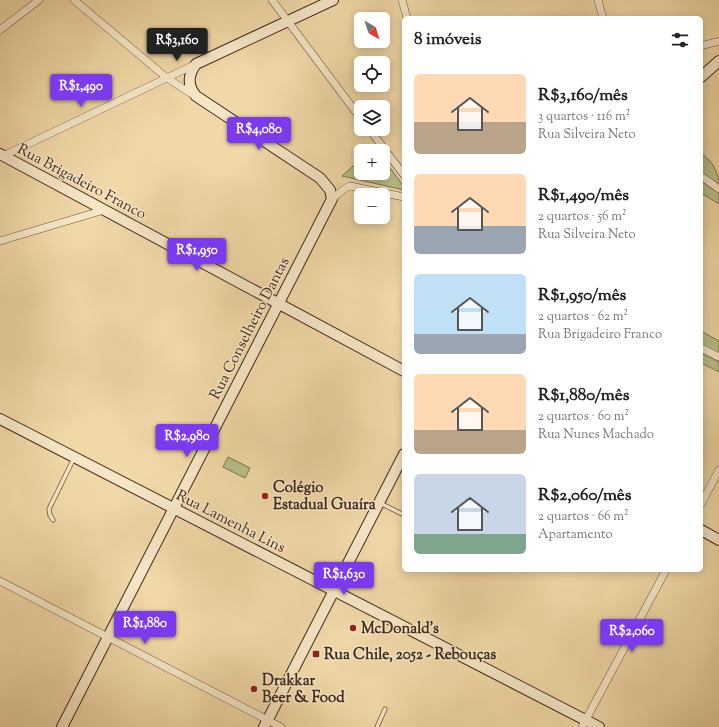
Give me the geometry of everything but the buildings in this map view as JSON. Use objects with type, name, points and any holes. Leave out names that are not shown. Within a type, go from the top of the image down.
[{"type":"main road","points":[[332,199],[330,190],[320,178],[196,96],[192,91],[189,77],[196,64],[333,0]]},
{"type":"main road","points":[[703,75],[719,61]]},
{"type":"main road","name":"Rua Brigadeiro Franco","points":[[2,155],[402,370]]},
{"type":"main road","name":"Rua Conselheiro Dantas","points":[[62,727],[332,199]]},
{"type":"main road","name":"Rua Lamenha Lins","points":[[0,419],[334,591],[584,724],[598,727]]},
{"type":"main road","points":[[266,724],[402,458]]},
{"type":"main road","points":[[703,531],[719,540]]},
{"type":"street","points":[[0,30],[39,0]]},
{"type":"street","points":[[74,0],[167,78],[196,96]]},
{"type":"street","points":[[272,0],[354,110]]},
{"type":"street","points":[[402,0],[406,16]]},
{"type":"street","points":[[598,0],[602,16]]},
{"type":"street","points":[[703,45],[719,41]]},
{"type":"street","points":[[2,155],[196,64]]},
{"type":"street","points":[[374,136],[402,172]]},
{"type":"street","points":[[703,177],[719,189]]},
{"type":"street","points":[[332,199],[350,186],[402,197]]},
{"type":"street","points":[[0,240],[104,210]]},
{"type":"street","points":[[703,349],[719,357]]},
{"type":"street","points":[[703,500],[719,470]]},
{"type":"street","points":[[584,724],[665,572]]},
{"type":"street","points":[[0,580],[108,637],[266,724],[281,727]]},
{"type":"lane","points":[[54,520],[50,515],[49,509],[75,457]]},
{"type":"lane","points":[[379,502],[402,514]]},
{"type":"lane","points":[[377,727],[385,709]]},
{"type":"green space","points":[[703,156],[712,164],[718,177],[719,186],[703,175]]},
{"type":"green space","points":[[354,165],[354,179],[342,176]]},
{"type":"green space","points":[[390,168],[402,184],[402,190],[360,180],[390,180]]},
{"type":"green space","points":[[703,182],[719,193],[719,204],[703,194]]},
{"type":"green space","points":[[703,332],[719,341],[719,358],[703,349]]},
{"type":"green space","points":[[703,354],[719,362],[719,372],[703,364]]},
{"type":"green space","points":[[228,457],[250,468],[245,478],[223,467]]},
{"type":"place","name":"Colégio Estadual Guaíra","points":[[265,496]]},
{"type":"place","name":"McDonald's","points":[[353,628]]},
{"type":"place","name":"Rua Chile, 2052 - Rebouças","points":[[316,654]]},
{"type":"place","name":"Drakkar Beer & Food","points":[[254,689]]}]
